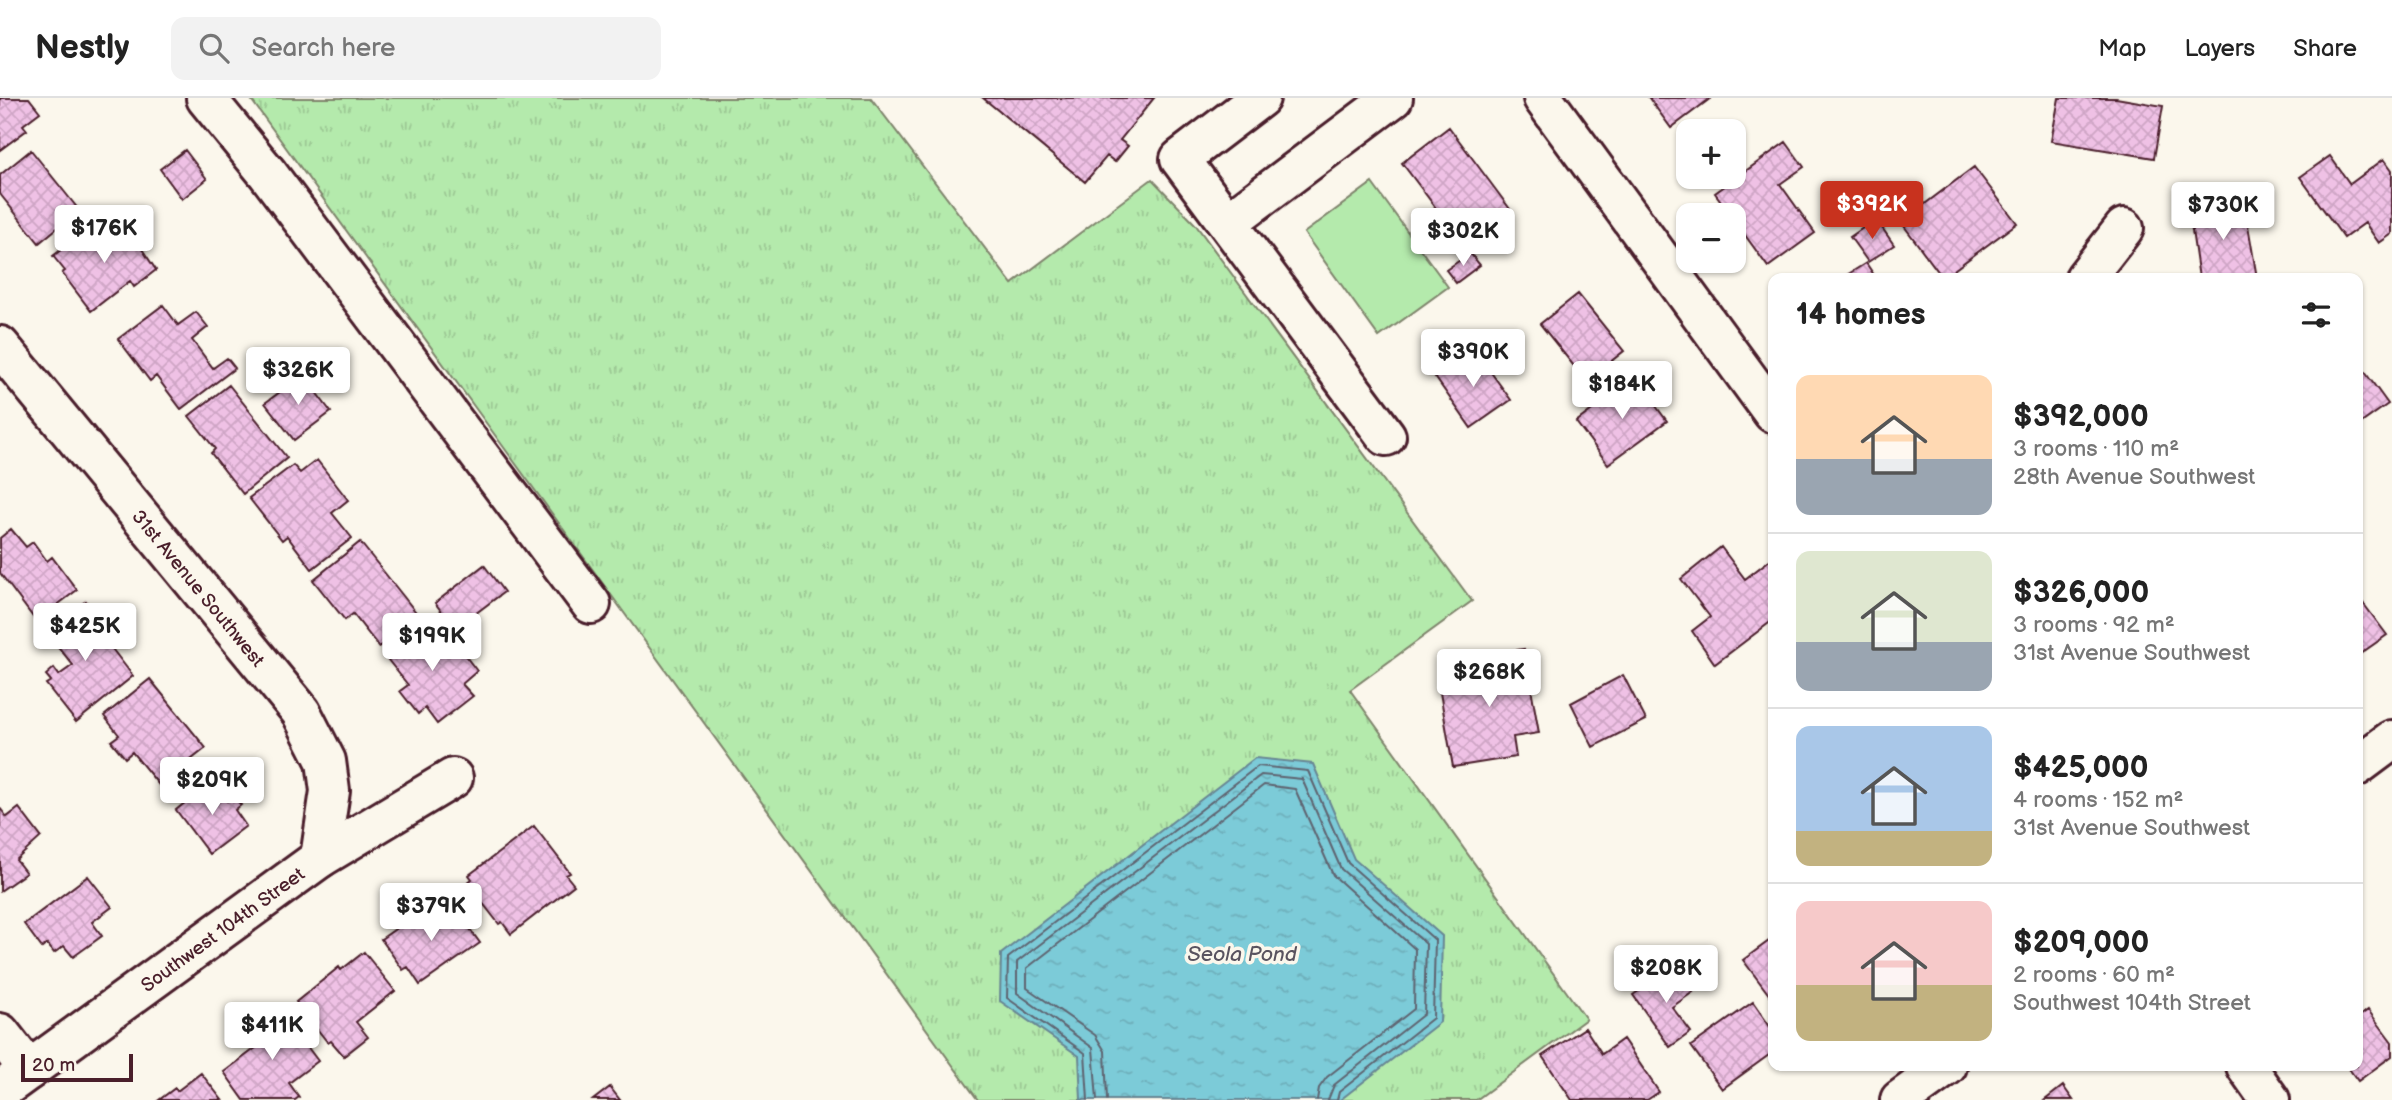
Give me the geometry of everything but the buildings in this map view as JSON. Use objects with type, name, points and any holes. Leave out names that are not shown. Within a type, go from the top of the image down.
[{"type":"street","points":[[206,98],[268,174],[591,604]]},
{"type":"street","points":[[1260,98],[1180,159],[1386,436]]},
{"type":"street","points":[[1228,222],[1393,98]]},
{"type":"street","points":[[1543,98],[1768,406]]},
{"type":"street","points":[[2089,273],[2124,228]]},
{"type":"street","name":"31st Avenue Southwest","points":[[0,346],[301,712],[326,761],[330,791],[320,858]]},
{"type":"street","points":[[2363,762],[2392,740]]},
{"type":"street","name":"Southwest 104th Street","points":[[15,1081],[320,858],[453,778]]},
{"type":"street","points":[[0,1033],[15,1081]]},
{"type":"street","points":[[1900,1100],[1940,1071]]},
{"type":"street","points":[[2250,1071],[2270,1100]]},
{"type":"green space","points":[[250,98],[871,98],[1012,284],[1152,179],[1195,224],[1472,601],[1350,690],[1586,1019],[1476,1100],[978,1100]]},
{"type":"green space","points":[[1372,183],[1448,287],[1379,337],[1304,233]]},
{"type":"water","name":"Seola Pond","points":[[1255,758],[1313,764],[1354,859],[1442,936],[1440,1022],[1340,1100],[1081,1100],[1079,1056],[1000,1001],[1001,954]]}]
